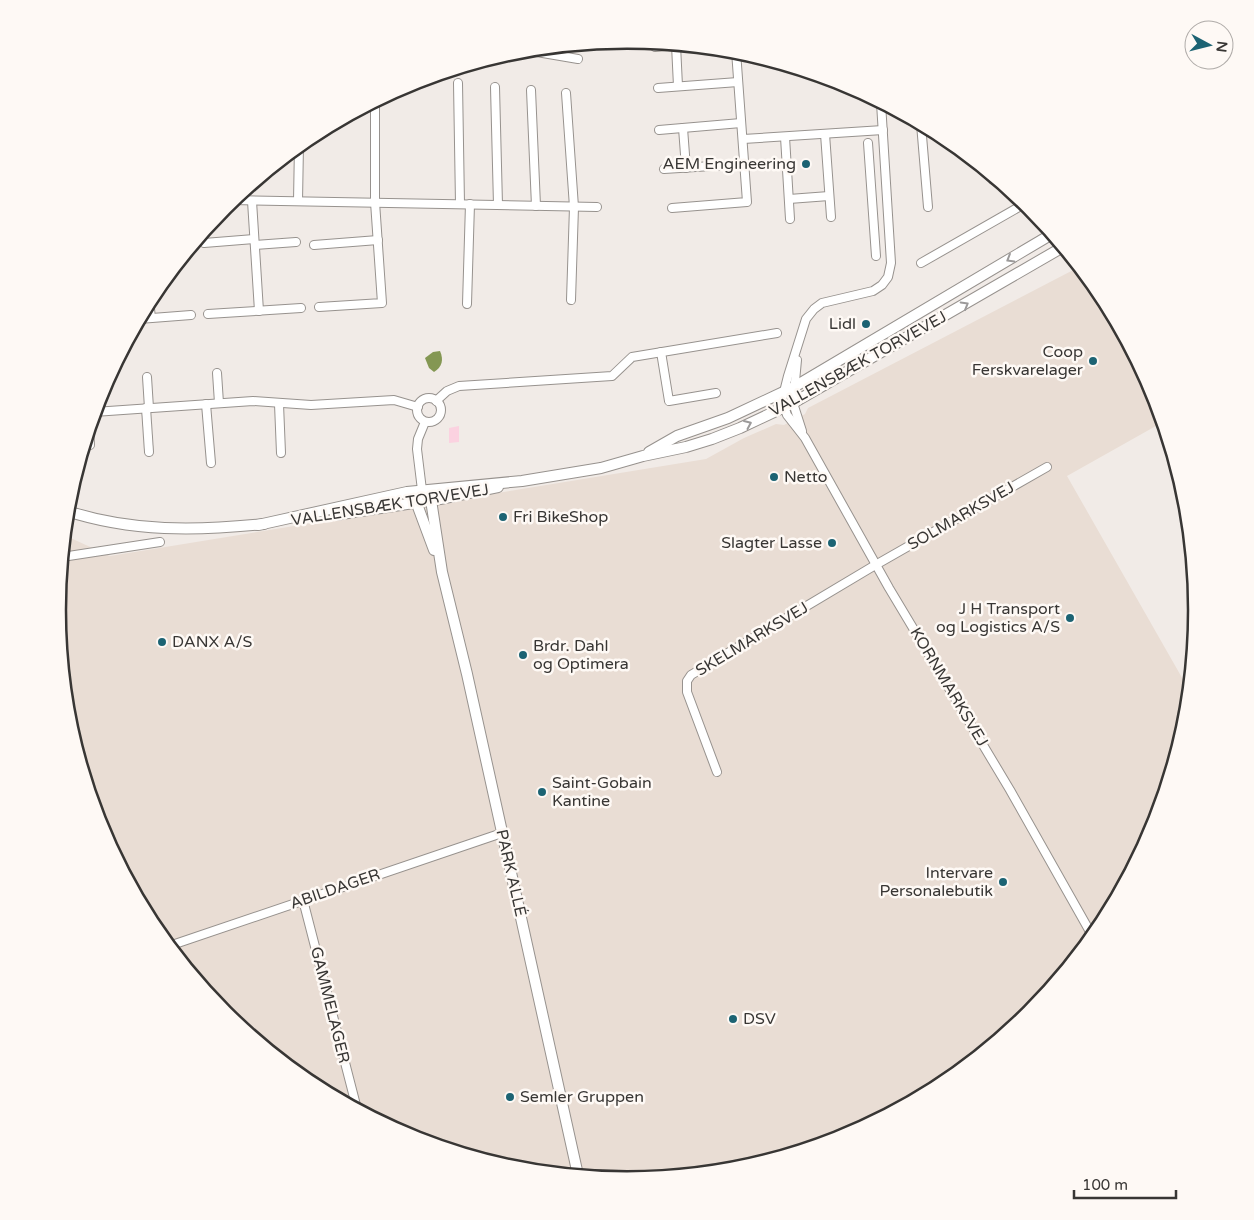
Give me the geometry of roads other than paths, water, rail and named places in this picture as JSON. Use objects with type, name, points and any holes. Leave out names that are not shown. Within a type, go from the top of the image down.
[{"type":"street","points":[[678,52],[678,86]]},
{"type":"street","points":[[562,53],[578,59]]},
{"type":"street","points":[[672,208],[747,202],[737,60]]},
{"type":"street","points":[[658,88],[738,82]]},
{"type":"street","points":[[458,83],[460,204]]},
{"type":"street","points":[[495,87],[498,205]]},
{"type":"street","points":[[531,90],[536,206]]},
{"type":"street","points":[[566,93],[574,207],[571,300]]},
{"type":"street","points":[[319,307],[382,303],[375,202],[375,109]]},
{"type":"street","points":[[783,408],[783,392],[806,318],[822,303],[873,291],[882,286],[888,276],[891,263],[882,110]]},
{"type":"street","points":[[659,130],[741,123]]},
{"type":"street","points":[[683,128],[686,168]]},
{"type":"street","points":[[743,139],[883,130]]},
{"type":"street","points":[[922,132],[928,207]]},
{"type":"street","points":[[825,134],[831,217]]},
{"type":"street","points":[[785,137],[790,219]]},
{"type":"street","points":[[868,144],[876,256]]},
{"type":"street","points":[[298,201],[299,155]]},
{"type":"street","points":[[664,169],[744,164]]},
{"type":"street","points":[[870,181],[886,180]]},
{"type":"street","points":[[789,199],[829,196]]},
{"type":"street","points":[[244,200],[596,208]]},
{"type":"street","points":[[252,200],[259,311]]},
{"type":"street","points":[[467,304],[470,204]]},
{"type":"street","points":[[921,263],[1018,208]]},
{"type":"street","name":"VALLENSBÆK TORVEVEJ","points":[[643,456],[677,436],[728,418],[794,387],[1046,237]]},
{"type":"street","points":[[314,245],[378,240]]},
{"type":"street","points":[[204,243],[296,242]]},
{"type":"street","name":"VALLENSBÆK TORVEVEJ","points":[[258,525],[351,505],[367,499],[422,490],[522,481],[601,468],[712,439],[793,403],[1057,250]]},
{"type":"street","points":[[208,314],[301,308]]},
{"type":"street","points":[[150,314],[151,318]]},
{"type":"street","points":[[148,318],[191,315]]},
{"type":"street","points":[[436,401],[446,391],[459,386],[612,376],[632,357],[777,333]]},
{"type":"street","points":[[793,403],[798,348]]},
{"type":"street","points":[[661,352],[669,401],[716,393]]},
{"type":"street","points":[[217,373],[219,403]]},
{"type":"street","points":[[147,377],[149,452]]},
{"type":"street","points":[[432,399],[436,401],[441,408],[440,416],[433,422],[425,422],[419,417],[418,407],[424,400],[432,399]]},
{"type":"street","points":[[102,411],[253,401],[311,405],[394,400],[418,407]]},
{"type":"street","name":"KORNMARKSVEJ","points":[[793,403],[805,438]]},
{"type":"street","points":[[206,404],[211,463]]},
{"type":"street","points":[[279,404],[282,453]]},
{"type":"street","name":"KORNMARKSVEJ","points":[[783,408],[805,438],[876,564],[1010,790],[1089,929]]},
{"type":"street","points":[[417,502],[422,490],[417,449],[418,439],[425,422]]},
{"type":"street","name":"SOLMARKSVEJ","points":[[876,564],[1047,467]]},
{"type":"street","name":"VALLENSBÆK TORVEVEJ","points":[[75,513],[98,520],[151,528],[204,530],[302,520],[479,492],[522,481]]},
{"type":"street","name":"PARK ALLÉ","points":[[422,490],[430,500],[442,572],[467,674],[577,1169]]},
{"type":"street","name":"PARK ALLÉ","points":[[417,502],[442,572]]},
{"type":"street","points":[[69,556],[160,542]]},
{"type":"street","name":"SKELMARKSVEJ","points":[[717,772],[687,692],[687,681],[690,675],[876,564]]},
{"type":"street","name":"ABILDAGER","points":[[176,944],[502,833]]},
{"type":"street","name":"GAMMELAGER","points":[[303,900],[355,1101]]},
{"type":"place","name":"AEM Engineering","points":[[806,164]]},
{"type":"place","name":"Lidl","points":[[866,324]]},
{"type":"place","name":"Coop Ferskvarelager","points":[[1093,361]]},
{"type":"place","name":"Netto","points":[[774,477]]},
{"type":"place","name":"Fri BikeShop","points":[[503,517]]},
{"type":"place","name":"Slagter Lasse","points":[[832,543]]},
{"type":"place","name":"J H Transport og Logistics A/S","points":[[1070,618]]},
{"type":"place","name":"DANX A/S","points":[[162,642]]},
{"type":"place","name":"Brdr. Dahl og Optimera","points":[[523,655]]},
{"type":"place","name":"Saint-Gobain Kantine","points":[[542,792]]},
{"type":"place","name":"Intervare Personalebutik","points":[[1003,882]]},
{"type":"place","name":"DSV","points":[[733,1019]]},
{"type":"place","name":"Semler Gruppen","points":[[510,1097]]}]
